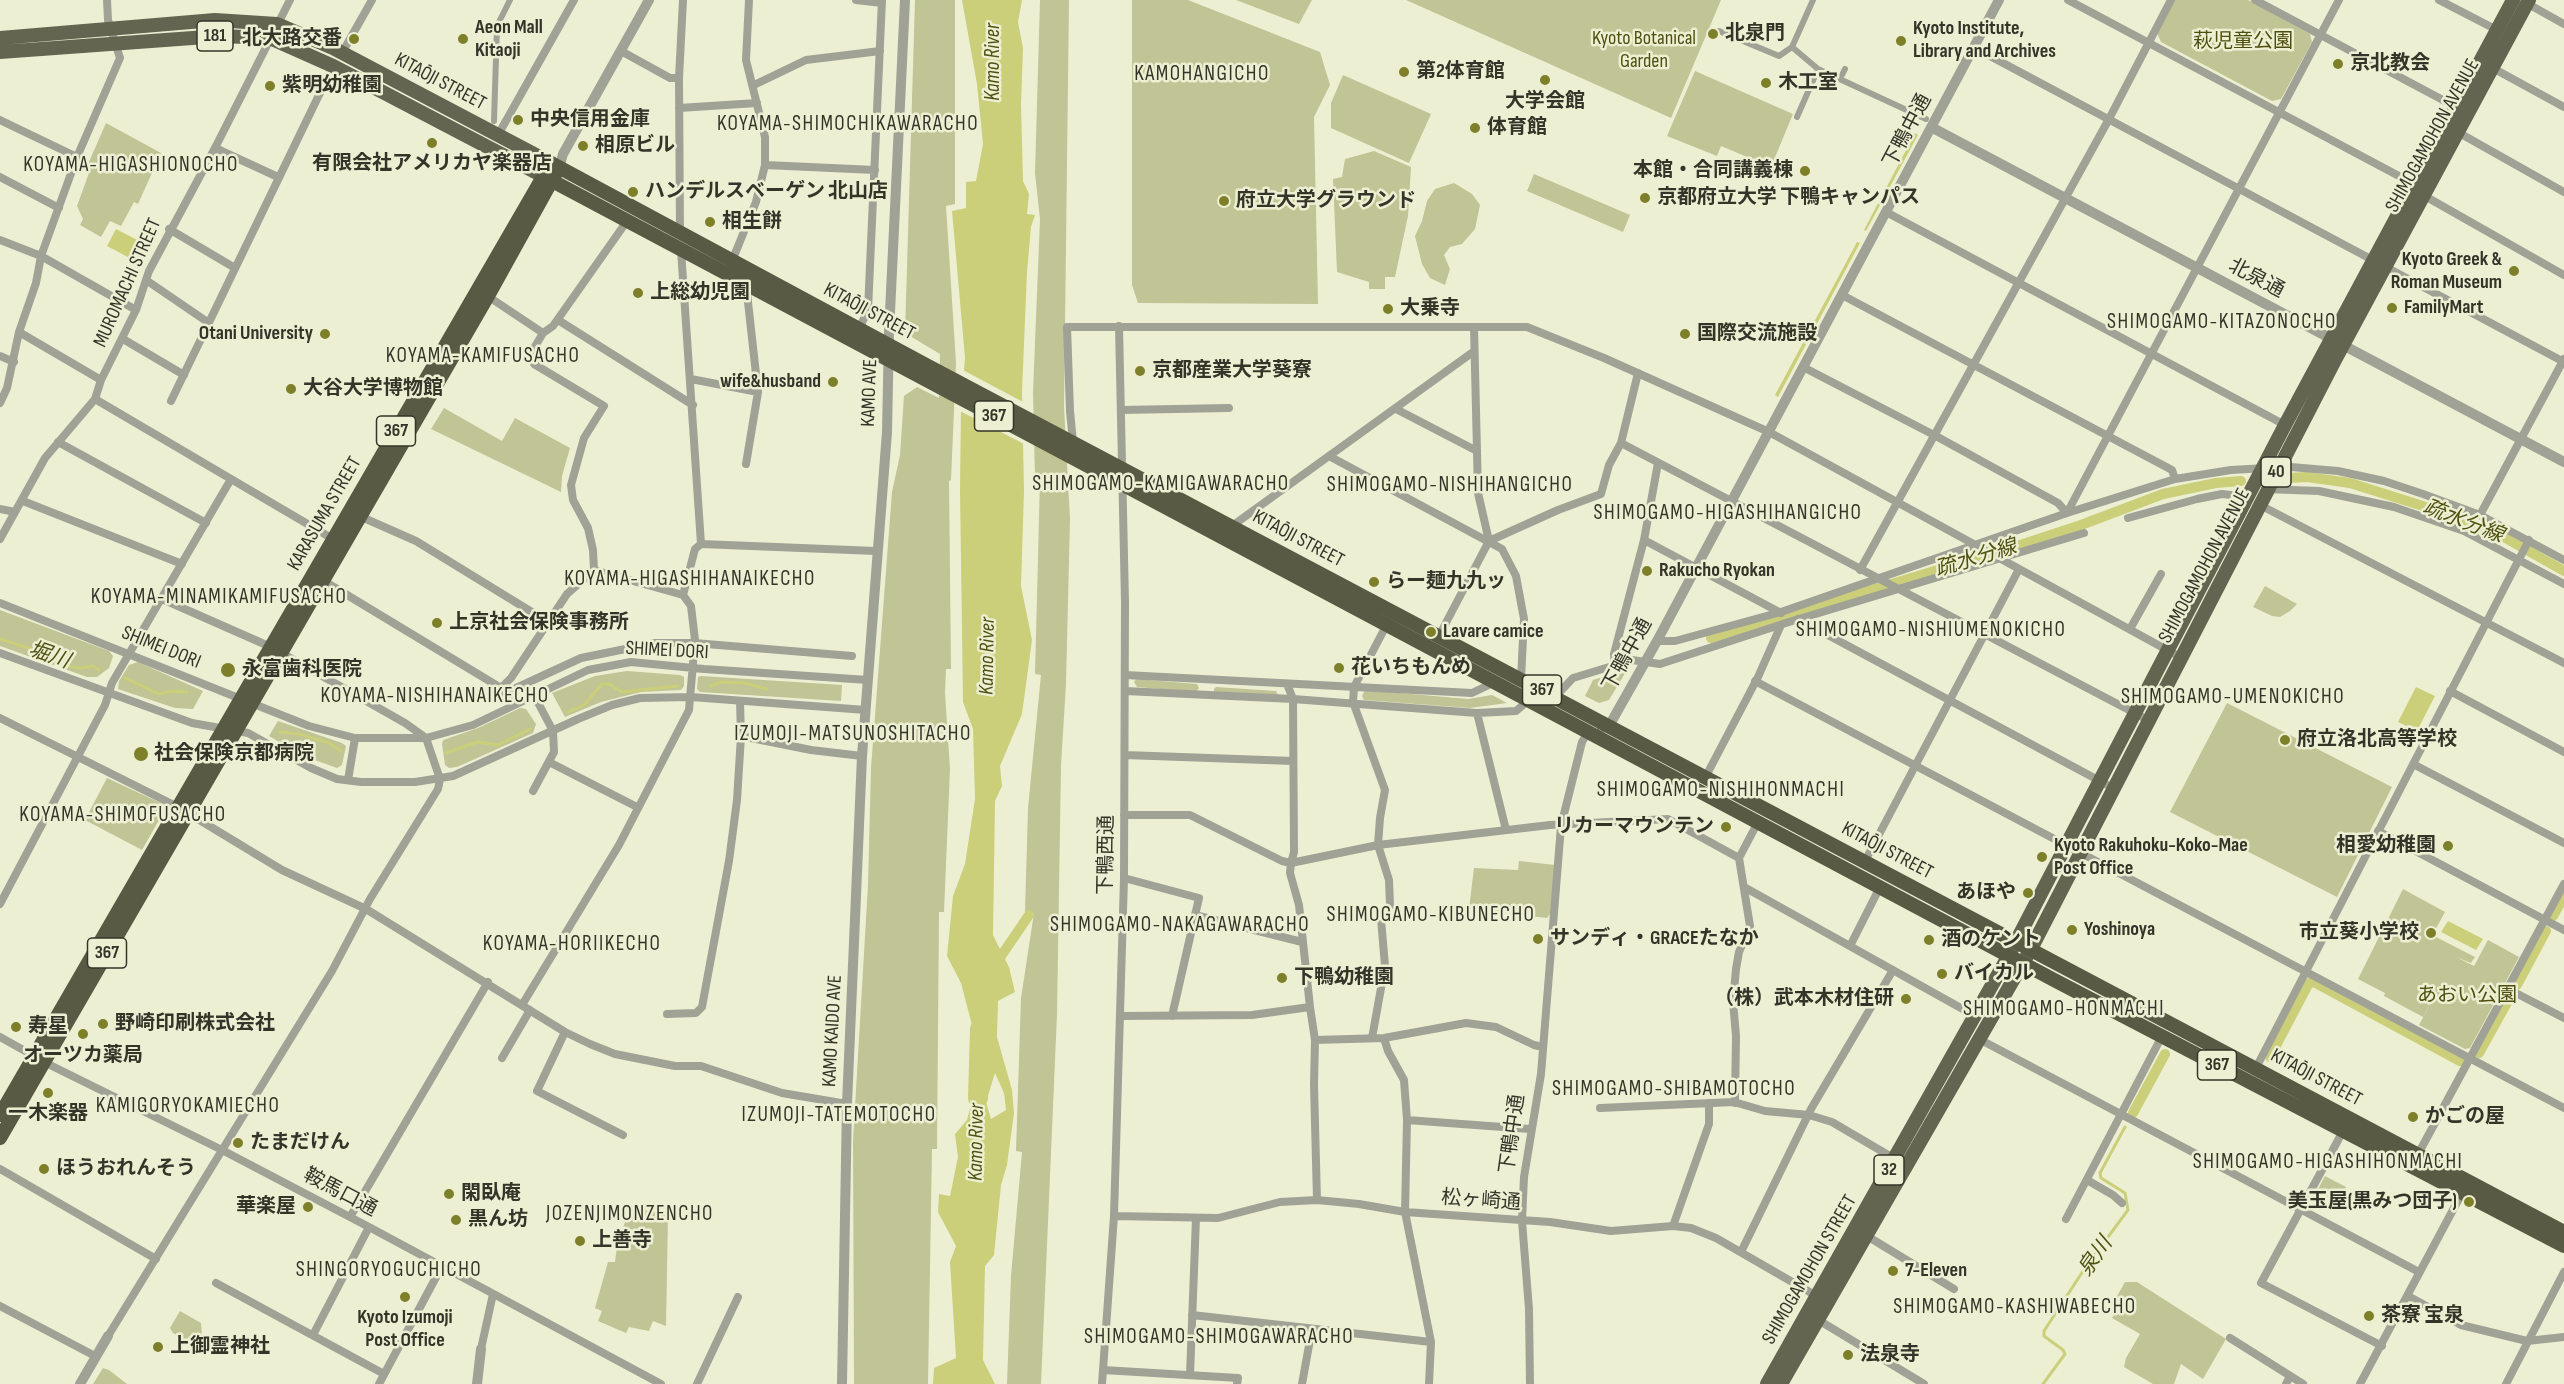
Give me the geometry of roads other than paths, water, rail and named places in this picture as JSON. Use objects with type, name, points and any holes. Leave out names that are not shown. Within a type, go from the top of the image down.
[{"type":"highway","name":"KITAŌJI STREET","points":[[558,161],[732,261],[890,345],[923,371]]},
{"type":"highway","name":"367","points":[[548,178],[558,161]]},
{"type":"highway","name":"KITAŌJI STREET","points":[[548,178],[889,360],[923,371],[1070,445],[1123,468],[2418,1154]]},
{"type":"highway","name":"KARASUMA STREET","points":[[0,1138],[40,1059],[548,178]]},
{"type":"highway","name":"KITAŌJI STREET","points":[[1070,445],[1124,484],[2009,956],[2411,1167]]},
{"type":"highway","name":"KARASUMA STREET","points":[[318,577],[333,539],[354,513]]},
{"type":"highway","name":"KARASUMA STREET","points":[[0,1115],[40,1059]]},
{"type":"highway","name":"367","points":[[2418,1154],[2564,1232]]},
{"type":"highway","name":"367","points":[[2411,1167],[2564,1246]]},
{"type":"main road","name":"SHIMOGAMOHON AVENUE","points":[[2249,498],[2268,488],[2280,466],[2337,342],[2486,65],[2497,30],[2513,0]]},
{"type":"main road","name":"SHIMOGAMOHON AVENUE","points":[[2452,128],[2456,107],[2486,65],[2526,1]]},
{"type":"main road","name":"KITAŌJI STREET","points":[[0,52],[215,20],[277,24],[496,128],[558,161]]},
{"type":"main road","name":"KITAŌJI STREET","points":[[0,38],[113,36],[270,38],[333,66],[548,178]]},
{"type":"main road","name":"SHIMOGAMOHON AVENUE","points":[[2009,956],[2073,849],[2107,785],[2196,610],[2262,468],[2285,425],[2337,342]]},
{"type":"main road","name":"SHIMOGAMOHON AVENUE","points":[[2023,963],[2073,849]]},
{"type":"main road","name":"SHIMOGAMOHON STREET","points":[[1823,1299],[1895,1159],[2009,956]]},
{"type":"main road","name":"SHIMOGAMOHON STREET","points":[[1767,1384],[1867,1236],[2023,963]]},
{"type":"main road","name":"SHIMOGAMOHON STREET","points":[[1781,1384],[1812,1317]]},
{"type":"street","points":[[0,403],[14,362],[19,332],[36,284],[40,256],[77,158],[120,58],[113,36],[107,0]]},
{"type":"street","name":"MUROMACHI STREET","points":[[0,539],[45,458],[95,399],[101,380],[123,339],[169,230],[215,148],[290,0]]},
{"type":"street","points":[[342,53],[372,0]]},
{"type":"street","points":[[496,128],[497,26],[510,0]]},
{"type":"street","points":[[496,128],[574,0]]},
{"type":"street","points":[[558,161],[649,0]]},
{"type":"street","points":[[680,232],[679,78],[683,0]]},
{"type":"street","points":[[732,261],[756,202],[765,165],[765,137],[746,60],[748,0]]},
{"type":"street","points":[[856,0],[882,2],[868,310],[859,329]]},
{"type":"street","name":"KAMO AVE","points":[[868,680],[876,551],[887,432],[905,0]]},
{"type":"street","points":[[1719,31],[1779,56],[1792,47],[1813,0]]},
{"type":"street","name":"下鴨中通","points":[[1609,726],[1657,641],[1842,295],[1886,212],[1929,123],[1999,0]]},
{"type":"street","points":[[2068,0],[2419,189],[2564,275]]},
{"type":"street","points":[[1860,570],[2109,119],[2171,0]]},
{"type":"street","points":[[2255,0],[2456,107]]},
{"type":"street","points":[[2067,513],[2339,0]]},
{"type":"street","points":[[2439,0],[2497,30]]},
{"type":"street","points":[[2526,1],[2564,24]]},
{"type":"street","points":[[1792,47],[1818,69],[1929,123]]},
{"type":"street","points":[[1973,47],[2564,361],[2480,515]]},
{"type":"street","points":[[621,51],[670,78],[679,78]]},
{"type":"street","points":[[754,85],[806,60],[880,51]]},
{"type":"street","points":[[2486,65],[2564,107]]},
{"type":"street","points":[[171,401],[333,66]]},
{"type":"street","points":[[1797,117],[1818,69]]},
{"type":"street","points":[[679,108],[758,103]]},
{"type":"street","points":[[0,120],[77,158]]},
{"type":"street","name":"北泉通","points":[[1929,123],[2196,268],[2564,462]]},
{"type":"street","points":[[2452,128],[2564,192]]},
{"type":"street","points":[[215,148],[278,177]]},
{"type":"street","points":[[765,165],[874,170]]},
{"type":"street","points":[[0,177],[59,208]]},
{"type":"street","points":[[1886,212],[2285,425]]},
{"type":"street","points":[[594,570],[593,550],[588,528],[573,501],[571,485],[584,438],[604,406],[534,364],[533,350],[543,333],[554,326],[627,221]]},
{"type":"street","points":[[169,230],[235,268]]},
{"type":"street","points":[[0,240],[40,256],[136,310]]},
{"type":"street","points":[[681,250],[701,544]]},
{"type":"street","points":[[146,280],[209,323]]},
{"type":"street","points":[[746,284],[758,392],[746,464]]},
{"type":"street","points":[[483,293],[543,333]]},
{"type":"street","points":[[1842,295],[2172,470],[2175,478]]},
{"type":"street","points":[[558,320],[693,405]]},
{"type":"street","name":"下鴨西通","points":[[1102,1384],[1114,1216],[1124,878],[1124,484],[1119,326]]},
{"type":"street","points":[[1070,445],[1067,327],[1527,327],[1638,373],[1769,432],[2174,653]]},
{"type":"street","points":[[1474,327],[1478,494],[1489,541]]},
{"type":"street","points":[[19,332],[101,380]]},
{"type":"street","points":[[123,339],[184,375]]},
{"type":"street","points":[[1232,526],[1473,352]]},
{"type":"street","points":[[0,356],[14,362]]},
{"type":"street","points":[[1803,367],[2058,503],[2067,513]]},
{"type":"street","points":[[1439,636],[1489,541],[1558,510],[1601,494],[1609,465],[1621,443],[1638,373]]},
{"type":"street","points":[[691,379],[758,392]]},
{"type":"street","points":[[95,399],[333,539]]},
{"type":"street","points":[[1121,410],[1229,408]]},
{"type":"street","points":[[1396,409],[1477,451]]},
{"type":"street","points":[[58,442],[206,523]]},
{"type":"street","points":[[1621,443],[1898,591],[2142,717]]},
{"type":"street","points":[[1329,456],[1502,549],[1516,576],[1524,619],[1521,679]]},
{"type":"street","points":[[1615,666],[1614,654],[1644,540],[1658,463]]},
{"type":"street","points":[[1657,641],[1675,642],[1780,612],[2175,478],[2231,470],[2280,466],[2338,471],[2384,481],[2480,515],[2564,560]]},
{"type":"street","points":[[0,904],[77,758],[112,683],[231,479]]},
{"type":"street","points":[[2268,488],[2319,491],[2394,507],[2464,531],[2519,558],[2564,584]]},
{"type":"street","points":[[2128,518],[2222,494],[2249,498],[2564,663]]},
{"type":"street","points":[[23,501],[183,564]]},
{"type":"street","points":[[0,508],[15,512]]},
{"type":"street","points":[[354,513],[416,541],[548,622]]},
{"type":"street","points":[[1555,697],[1573,678],[1632,660],[1660,664],[1789,622],[2002,560],[2084,533]]},
{"type":"street","points":[[1644,540],[1780,612],[1789,622],[1950,702],[2107,785]]},
{"type":"street","points":[[2256,1068],[2529,540]]},
{"type":"street","points":[[683,595],[694,549],[701,544],[876,551]]},
{"type":"street","points":[[1865,861],[2019,569]]},
{"type":"street","points":[[502,1058],[526,1008],[619,845],[689,710],[694,643],[691,606],[683,595],[594,570]]},
{"type":"street","points":[[504,692],[567,594],[594,570]]},
{"type":"street","points":[[2130,629],[2161,574]]},
{"type":"street","points":[[318,577],[504,692],[513,705]]},
{"type":"street","points":[[80,1384],[332,971],[370,899],[438,789],[440,779],[426,738],[388,713],[277,650],[162,599]]},
{"type":"street","name":"SHIMEI DORI","points":[[0,603],[309,726],[355,738],[426,738],[473,725],[588,670],[632,662],[868,680]]},
{"type":"street","points":[[1706,776],[1755,681],[1789,622]]},
{"type":"street","points":[[1372,1038],[1385,966],[1381,919],[1390,905],[1389,880],[1378,845],[1385,790],[1353,702],[1354,687],[1387,624]]},
{"type":"street","points":[[504,692],[581,658],[655,643],[694,643],[852,656]]},
{"type":"street","points":[[0,653],[192,723],[248,733],[311,768],[337,779],[348,780],[405,782],[453,776],[612,705],[640,698],[691,697],[866,710]]},
{"type":"street","points":[[1125,675],[1472,693],[1495,682]]},
{"type":"street","name":"KAMO KAIDO AVE","points":[[842,1384],[848,1104],[862,756],[868,680]]},
{"type":"street","points":[[1755,681],[2564,1108]]},
{"type":"street","points":[[1287,684],[1293,699],[1294,852],[1290,873],[1299,904],[1310,1007],[1316,1040],[1314,1085],[1317,1200]]},
{"type":"street","points":[[1125,691],[1353,702],[1477,713],[1516,711],[1529,700]]},
{"type":"street","points":[[2450,691],[2564,752]]},
{"type":"street","points":[[533,791],[554,752],[553,731],[534,695]]},
{"type":"street","points":[[667,1014],[696,1013],[702,1007],[729,861],[737,800],[741,736],[740,701]]},
{"type":"street","points":[[1477,713],[1506,830]]},
{"type":"street","points":[[0,718],[184,811],[282,870],[366,909],[488,982],[565,1032],[615,1054],[675,1066],[701,1066],[782,1093],[848,1104]]},
{"type":"street","points":[[1588,732],[1609,726]]},
{"type":"street","name":"下鴨中通","points":[[1530,1384],[1529,1309],[1522,1221],[1524,1177],[1543,1047],[1561,826],[1582,742],[1588,732]]},
{"type":"street","points":[[741,736],[811,750],[862,756]]},
{"type":"street","points":[[348,780],[355,738]]},
{"type":"street","points":[[1125,755],[1293,761]]},
{"type":"street","points":[[549,762],[637,807]]},
{"type":"street","points":[[2413,764],[2564,843]]},
{"type":"street","points":[[1124,815],[1190,815],[1282,861],[1291,863],[1378,845],[1506,830],[1550,825],[1668,819],[1739,858]]},
{"type":"street","points":[[1735,1102],[1736,1036],[1733,1001],[1739,952],[1750,926],[1739,858],[1758,822]]},
{"type":"street","points":[[2378,831],[2564,930]]},
{"type":"street","points":[[1124,878],[1199,898],[1172,1016]]},
{"type":"street","points":[[2411,1167],[2564,884]]},
{"type":"street","points":[[1744,886],[1987,1024]]},
{"type":"street","points":[[1850,946],[1880,887]]},
{"type":"street","points":[[1195,915],[1302,942]]},
{"type":"street","points":[[1741,1252],[1809,1115],[1893,970]]},
{"type":"street","points":[[350,1217],[488,982]]},
{"type":"street","points":[[2508,989],[2564,1018]]},
{"type":"street","points":[[1121,1016],[1252,1015],[1310,1007]]},
{"type":"street","points":[[1316,1040],[1384,1038],[1466,1023],[1496,1027],[1543,1047]]},
{"type":"street","points":[[565,1032],[537,1091],[624,1135]]},
{"type":"street","points":[[2066,1219],[2163,1036]]},
{"type":"street","name":"鞍馬口通","points":[[0,1037],[350,1217],[661,1384]]},
{"type":"street","points":[[1384,1038],[1388,1051],[1404,1080],[1407,1120],[1405,1212],[1431,1342],[1429,1384]]},
{"type":"street","points":[[1979,1039],[2419,1272]]},
{"type":"street","points":[[1600,1108],[1735,1102],[1765,1111],[1809,1115],[1832,1122],[1895,1159]]},
{"type":"street","points":[[1673,1226],[1708,1124],[1709,1104]]},
{"type":"street","points":[[1407,1120],[1530,1129]]},
{"type":"street","points":[[2343,1131],[2261,1283],[2382,1346]]},
{"type":"street","points":[[0,1169],[156,1259]]},
{"type":"street","points":[[2087,1180],[2122,1203]]},
{"type":"street","points":[[2360,1384],[2462,1193]]},
{"type":"street","name":"松ヶ崎通","points":[[1114,1216],[1218,1218],[1280,1202],[1317,1200],[1405,1212],[1550,1222],[1611,1230],[1673,1226],[1691,1228],[1741,1252],[1823,1299]]},
{"type":"street","points":[[1190,1376],[1196,1218]]},
{"type":"street","points":[[313,1335],[369,1227]]},
{"type":"street","points":[[1867,1236],[1954,1289]]},
{"type":"street","points":[[379,1384],[442,1266]]},
{"type":"street","points":[[2506,1384],[2564,1272]]},
{"type":"street","points":[[216,1283],[384,1374]]},
{"type":"street","points":[[477,1384],[481,1349],[494,1294]]},
{"type":"street","points":[[2408,1296],[2461,1324],[2527,1341],[2564,1337]]},
{"type":"street","points":[[696,1384],[738,1297]]},
{"type":"street","points":[[0,1306],[95,1356]]},
{"type":"street","points":[[1192,1315],[1431,1342]]},
{"type":"street","points":[[1812,1317],[1924,1384]]},
{"type":"street","points":[[1302,1384],[1312,1329]]},
{"type":"street","points":[[2230,1338],[2288,1380],[2303,1384]]},
{"type":"street","points":[[1103,1370],[1238,1378],[1237,1384]]},
{"type":"water","points":[[962,0],[1022,0],[1018,22],[1023,48],[1021,104],[1023,181],[1029,194],[1027,214],[1035,215],[1031,227],[1027,272],[1022,392],[1024,491],[1021,586],[1032,640],[1022,714],[1000,766],[1002,786],[995,801],[993,935],[1009,967],[1015,992],[998,1001],[997,1037],[1012,1090],[1014,1113],[1007,1165],[1001,1185],[994,1255],[985,1266],[983,1360],[995,1384],[933,1384],[934,1368],[956,1358],[950,1262],[956,1246],[938,1212],[939,1194],[950,1196],[958,1157],[955,1134],[967,1120],[982,1063],[961,983],[947,956],[953,896],[965,864],[975,799],[973,729],[963,702],[960,490],[961,406],[965,358],[952,211],[966,208],[966,182],[976,181],[983,144],[977,84]],"holes":[[[995,1073],[1004,1093],[1006,1110],[991,1119],[986,1102]]]},
{"type":"water","points":[[1915,133],[1918,135],[1866,231],[1864,230]]},
{"type":"water","points":[[116,229],[151,247],[141,264],[107,246]]},
{"type":"water","points":[[1857,242],[1860,243],[1778,397],[1775,395]]},
{"type":"water","points":[[2416,687],[2435,696],[2417,731],[2398,722]]},
{"type":"water","points":[[2448,921],[2483,939],[2476,950],[2441,932]]},
{"type":"waterway","name":"疏水分線","points":[[2286,478],[2307,477],[2350,483],[2442,512],[2500,535],[2564,571]]},
{"type":"waterway","name":"疏水分線","points":[[1711,638],[2011,548],[2163,494],[2216,483],[2241,481]]},
{"type":"waterway","name":"堀川","points":[[0,639],[50,655],[55,660],[72,667],[93,666],[99,670]]},
{"type":"waterway","points":[[125,678],[159,694],[172,691],[187,692]]},
{"type":"waterway","name":"堀川","points":[[711,686],[721,682],[745,683],[767,689]]},
{"type":"waterway","name":"堀川","points":[[568,712],[584,705],[602,684],[609,684],[622,692],[678,686]]},
{"type":"waterway","name":"堀川","points":[[446,753],[477,742],[498,745],[530,729]]},
{"type":"waterway","points":[[279,732],[299,734],[329,743],[341,751]]},
{"type":"waterway","name":"泉川","points":[[2553,916],[2564,896]]},
{"type":"waterway","name":"疏水分線","points":[[995,965],[1029,915]]},
{"type":"waterway","name":"泉川","points":[[2517,985],[2546,931]]},
{"type":"waterway","name":"泉川","points":[[2270,1057],[2309,983],[2314,982],[2460,1061]]},
{"type":"waterway","name":"泉川","points":[[2479,1053],[2509,999]]},
{"type":"waterway","name":"Kamo River","points":[[978,1098],[980,1029]]},
{"type":"waterway","name":"泉川","points":[[2133,1113],[2165,1054]]},
{"type":"waterway","name":"泉川","points":[[2043,1384],[2065,1354],[2044,1336],[2044,1331],[2085,1268],[2128,1210],[2125,1193],[2101,1178],[2100,1173],[2125,1127]]},
{"type":"place","name":"北泉門","points":[[1713,34]]},
{"type":"place","name":"北大路交番","points":[[354,39]]},
{"type":"place","name":"Aeon Mall Kitaoji","points":[[463,39]]},
{"type":"place","name":"Kyoto Institute, Library and Archives","points":[[1901,41]]},
{"type":"place","name":"京北教会","points":[[2338,64]]},
{"type":"place","name":"第2体育館","points":[[1404,72]]},
{"type":"place","name":"大学会館","points":[[1545,80]]},
{"type":"place","name":"木工室","points":[[1766,83]]},
{"type":"place","name":"紫明幼稚園","points":[[270,86]]},
{"type":"place","name":"中央信用金庫","points":[[518,120]]},
{"type":"place","name":"体育館","points":[[1475,128]]},
{"type":"place","name":"有限会社アメリカヤ楽器店","points":[[432,143]]},
{"type":"place","name":"相原ビル","points":[[583,146]]},
{"type":"place","name":"本館・合同講義棟","points":[[1805,171]]},
{"type":"place","name":"ハンデルスベーゲン 北山店","points":[[633,192]]},
{"type":"place","name":"京都府立大学 下鴨キャンパス","points":[[1645,198]]},
{"type":"place","name":"府立大学グラウンド","points":[[1224,201]]},
{"type":"place","name":"相生餅","points":[[710,222]]},
{"type":"place","name":"Kyoto Greek & Roman Museum","points":[[2514,271]]},
{"type":"place","name":"上総幼児園","points":[[638,293]]},
{"type":"place","name":"FamilyMart","points":[[2392,308]]},
{"type":"place","name":"大乗寺","points":[[1388,309]]},
{"type":"place","name":"Otani University","points":[[325,334]]},
{"type":"place","name":"国際交流施設","points":[[1685,334]]},
{"type":"place","name":"京都産業大学葵寮","points":[[1140,371]]},
{"type":"place","name":"wife&husband","points":[[833,382]]},
{"type":"place","name":"大谷大学博物館","points":[[291,389]]},
{"type":"place","name":"Rakucho Ryokan","points":[[1647,571]]},
{"type":"place","name":"らー麺九九ッ","points":[[1374,582]]},
{"type":"place","name":"上京社会保険事務所","points":[[437,623]]},
{"type":"place","name":"Lavare camice","points":[[1431,632]]},
{"type":"place","name":"花いちもんめ","points":[[1339,668]]},
{"type":"place","name":"永富歯科医院","points":[[228,670]]},
{"type":"place","name":"府立洛北高等学校","points":[[2285,740]]},
{"type":"place","name":"社会保険京都病院","points":[[141,754]]},
{"type":"place","name":"リカーマウンテン","points":[[1726,827]]},
{"type":"place","name":"相愛幼稚園","points":[[2448,846]]},
{"type":"place","name":"Kyoto Rakuhoku-Koko-Mae Post Office","points":[[2042,857]]},
{"type":"place","name":"あほや","points":[[2028,893]]},
{"type":"place","name":"Yoshinoya","points":[[2072,930]]},
{"type":"place","name":"市立葵小学校","points":[[2431,933]]},
{"type":"place","name":"サンディ・GRACEたなか","points":[[1538,939]]},
{"type":"place","name":"酒のケント","points":[[1929,940]]},
{"type":"place","name":"バイカル","points":[[1942,974]]},
{"type":"place","name":"下鴨幼稚園","points":[[1282,978]]},
{"type":"place","name":"（株）武本木材住研","points":[[1906,999]]},
{"type":"place","name":"野崎印刷株式会社","points":[[103,1024]]},
{"type":"place","name":"寿星","points":[[16,1027]]},
{"type":"place","name":"オーツカ薬局","points":[[83,1034]]},
{"type":"place","name":"一木楽器","points":[[48,1093]]},
{"type":"place","name":"かごの屋","points":[[2413,1117]]},
{"type":"place","name":"たまだけん","points":[[238,1143]]},
{"type":"place","name":"ほうおれんそう","points":[[44,1169]]},
{"type":"place","name":"閑臥庵","points":[[449,1194]]},
{"type":"place","name":"美玉屋(黒みつ団子)","points":[[2469,1202]]},
{"type":"place","name":"華楽屋","points":[[308,1207]]},
{"type":"place","name":"黒ん坊","points":[[456,1220]]},
{"type":"place","name":"上善寺","points":[[580,1241]]},
{"type":"place","name":"7-Eleven","points":[[1893,1271]]},
{"type":"place","name":"Kyoto Izumoji Post Office","points":[[405,1297]]},
{"type":"place","name":"茶寮 宝泉","points":[[2369,1316]]},
{"type":"place","name":"上御霊神社","points":[[158,1347]]},
{"type":"place","name":"法泉寺","points":[[1848,1355]]},
{"type":"district","name":"KAMOHANGICHO","points":[[1202,75]]},
{"type":"district","name":"KOYAMA-SHIMOCHIKAWARACHO","points":[[848,125]]},
{"type":"district","name":"KOYAMA-HIGASHIONOCHO","points":[[131,166]]},
{"type":"district","name":"SHIMOGAMO-KITAZONOCHO","points":[[2222,323]]},
{"type":"district","name":"KOYAMA-KAMIFUSACHO","points":[[483,357]]},
{"type":"district","name":"SHIMOGAMO-KAMIGAWARACHO","points":[[1161,485]]},
{"type":"district","name":"SHIMOGAMO-NISHIHANGICHO","points":[[1450,486]]},
{"type":"district","name":"SHIMOGAMO-HIGASHIHANGICHO","points":[[1728,514]]},
{"type":"district","name":"KOYAMA-HIGASHIHANAIKECHO","points":[[690,580]]},
{"type":"district","name":"KOYAMA-MINAMIKAMIFUSACHO","points":[[219,598]]},
{"type":"district","name":"SHIMOGAMO-NISHIUMENOKICHO","points":[[1931,631]]},
{"type":"district","name":"KOYAMA-NISHIHANAIKECHO","points":[[435,697]]},
{"type":"district","name":"SHIMOGAMO-UMENOKICHO","points":[[2233,698]]},
{"type":"district","name":"IZUMOJI-MATSUNOSHITACHO","points":[[853,735]]},
{"type":"district","name":"SHIMOGAMO-NISHIHONMACHI","points":[[1721,791]]},
{"type":"district","name":"KOYAMA-SHIMOFUSACHO","points":[[123,816]]},
{"type":"district","name":"SHIMOGAMO-KIBUNECHO","points":[[1431,916]]},
{"type":"district","name":"SHIMOGAMO-NAKAGAWARACHO","points":[[1180,926]]},
{"type":"district","name":"KOYAMA-HORIIKECHO","points":[[572,945]]},
{"type":"district","name":"SHIMOGAMO-HONMACHI","points":[[2064,1010]]},
{"type":"district","name":"SHIMOGAMO-SHIBAMOTOCHO","points":[[1674,1090]]},
{"type":"district","name":"KAMIGORYOKAMIECHO","points":[[188,1107]]},
{"type":"district","name":"IZUMOJI-TATEMOTOCHO","points":[[839,1116]]},
{"type":"district","name":"SHIMOGAMO-HIGASHIHONMACHI","points":[[2328,1163]]},
{"type":"district","name":"JOZENJIMONZENCHO","points":[[630,1215]]},
{"type":"district","name":"SHINGORYOGUCHICHO","points":[[389,1271]]},
{"type":"district","name":"SHIMOGAMO-KASHIWABECHO","points":[[2015,1308]]},
{"type":"district","name":"SHIMOGAMO-SHIMOGAWARACHO","points":[[1219,1338]]},
{"type":"park label","name":"萩児童公園","points":[[2243,42]]},
{"type":"park label","name":"Kyoto Botanical Garden","points":[[1644,50]]},
{"type":"park label","name":"あおい公園","points":[[2467,996]]}]
